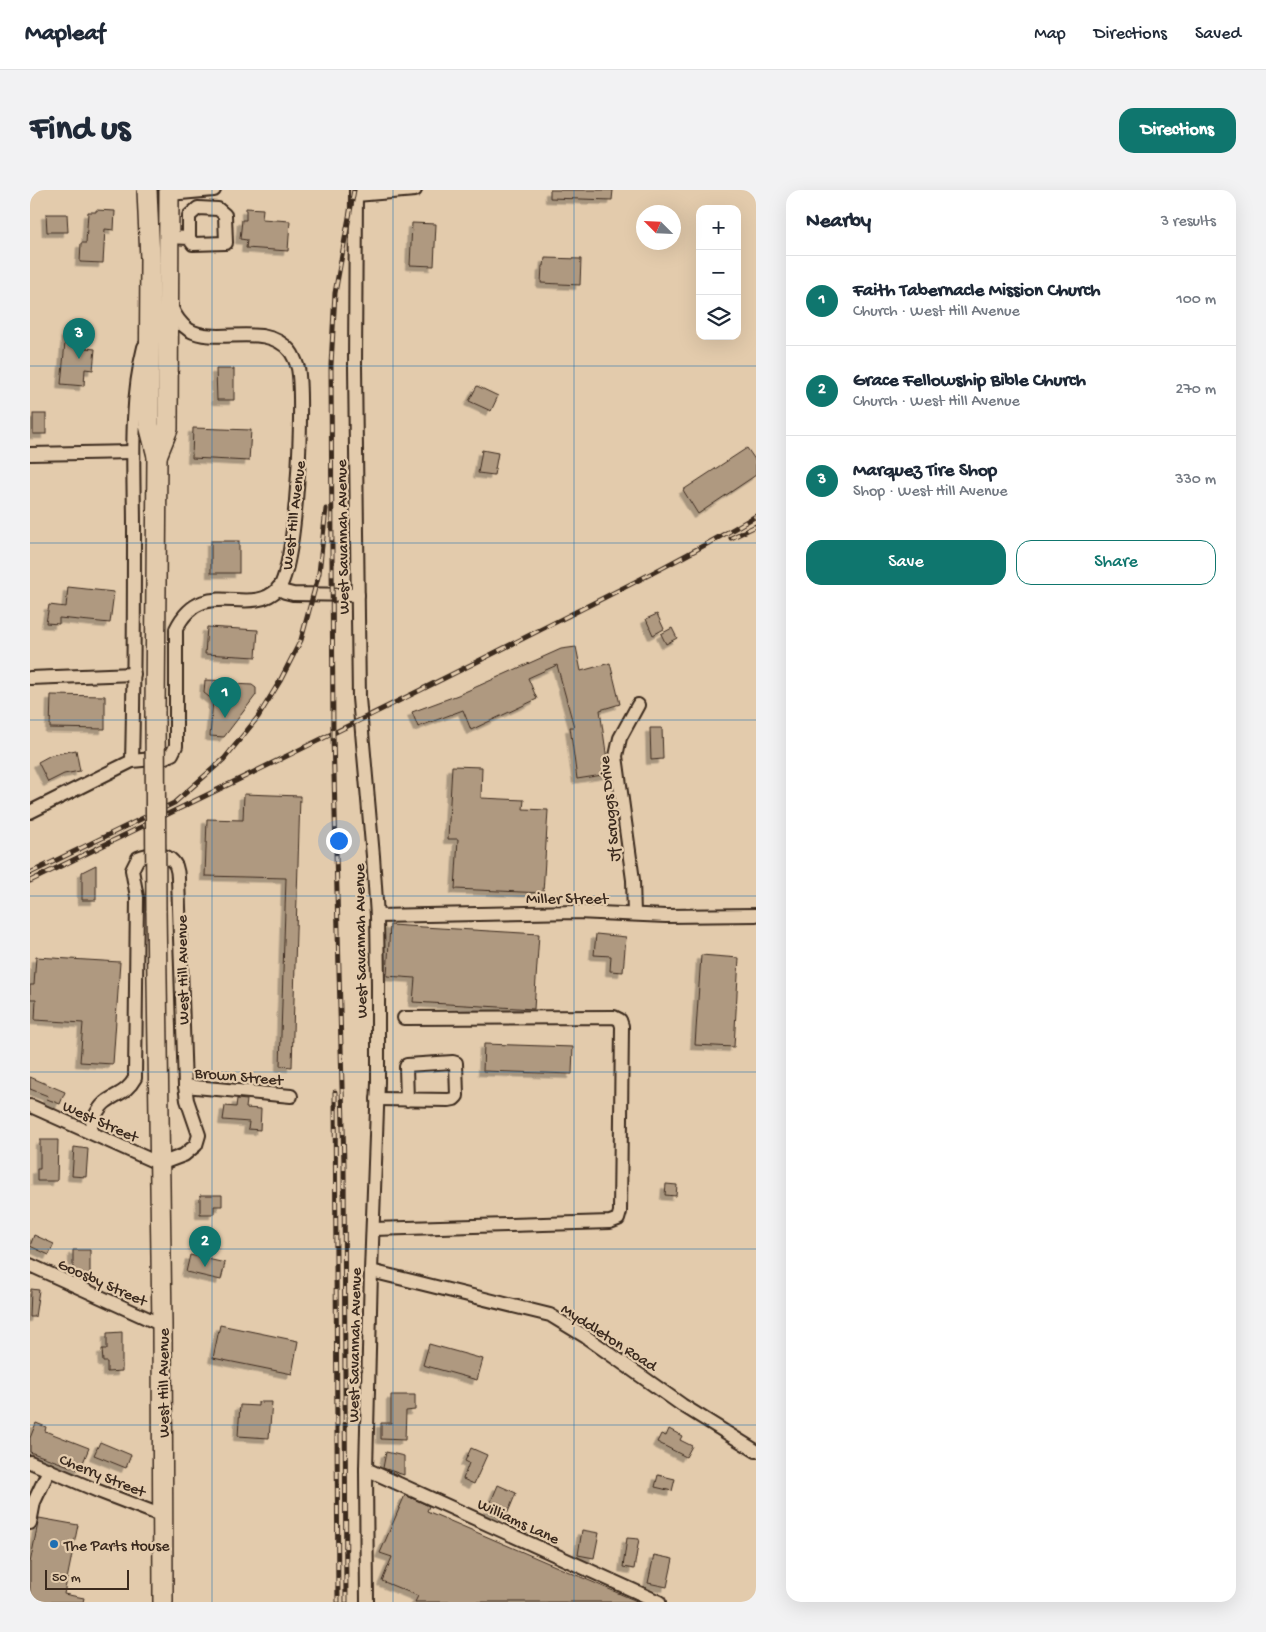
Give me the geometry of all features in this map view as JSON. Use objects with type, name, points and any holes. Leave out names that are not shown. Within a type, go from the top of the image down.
[{"type":"highway","name":"West Hill Avenue","points":[[147,190],[150,259],[149,425],[157,456],[154,711],[162,1325],[163,1602]]},
{"type":"highway","name":"West Hill Avenue","points":[[157,456],[168,429],[169,192]]},
{"type":"street","points":[[169,192],[216,190],[218,209]]},
{"type":"street","points":[[356,192],[414,190]]},
{"type":"street","name":"West Savannah Avenue","points":[[356,192],[355,367],[360,698],[377,916],[377,1099],[366,1469],[367,1602]]},
{"type":"street","points":[[198,208],[218,209],[225,215],[226,243],[193,244],[189,238],[189,216],[198,208]]},
{"type":"street","points":[[169,238],[189,238]]},
{"type":"street","name":"West Hill Avenue","points":[[149,328],[137,374],[134,452],[132,761],[163,758],[172,754],[176,746],[176,629],[182,617],[190,608],[202,602],[250,599],[266,596],[278,588],[289,561],[299,465],[298,369],[296,360],[289,350],[278,341],[267,336],[199,334],[188,329],[177,319],[169,303]]},
{"type":"street","points":[[30,454],[134,452]]},
{"type":"street","points":[[278,588],[293,594],[358,595]]},
{"type":"street","points":[[30,678],[134,674]]},
{"type":"street","name":"Jf Scruggs Drive","points":[[634,914],[633,880],[616,756],[620,738],[638,705]]},
{"type":"street","points":[[30,812],[132,761]]},
{"type":"street","name":"West Hill Avenue","points":[[89,1132],[94,1118],[101,1107],[107,1101],[130,1087],[135,1078],[137,897],[132,870],[138,858],[148,854],[161,855],[169,858],[176,865],[178,878],[185,1086],[187,1100],[199,1135],[196,1145],[184,1155],[160,1164]]},
{"type":"street","name":"Miller Street","points":[[377,916],[577,912],[756,915]]},
{"type":"street","points":[[372,1229],[610,1222],[618,1219],[620,1212],[622,1026],[620,1020],[614,1017],[404,1018]]},
{"type":"street","points":[[377,1099],[406,1100],[454,1099],[457,1096],[456,1064],[453,1062],[407,1065],[406,1100]]},
{"type":"street","name":"Brown Street","points":[[185,1086],[291,1096]]},
{"type":"street","name":"West Street","points":[[30,1106],[160,1164]]},
{"type":"street","name":"Goosby Street","points":[[30,1265],[162,1325]]},
{"type":"street","name":"Myddleton Road","points":[[371,1271],[550,1315],[586,1337],[682,1405],[756,1451]]},
{"type":"street","name":"Cherry Street","points":[[30,1462],[163,1516]]},
{"type":"street","name":"Williams Lane","points":[[366,1469],[659,1602]]},
{"type":"street","points":[[30,1523],[34,1502],[49,1470]]},
{"type":"building","points":[[550,190],[613,190],[612,200],[550,198]]},
{"type":"building","points":[[246,208],[263,209],[262,219],[290,221],[288,251],[246,248],[247,240],[240,239],[242,220],[246,220]]},
{"type":"building","points":[[96,210],[115,211],[114,230],[105,229],[103,263],[80,262],[81,243],[86,243],[88,212],[96,212]]},
{"type":"building","points":[[46,214],[67,214],[68,232],[47,232]]},
{"type":"building","points":[[412,223],[436,224],[434,266],[410,265]]},
{"type":"building","points":[[545,258],[581,259],[580,285],[541,283],[542,266],[544,266]]},
{"type":"building","points":[[66,332],[86,334],[85,348],[95,349],[93,370],[85,369],[84,386],[61,384]]},
{"type":"building","points":[[216,369],[234,369],[234,400],[217,400]]},
{"type":"building","points":[[477,386],[498,396],[491,411],[469,401]]},
{"type":"building","points":[[33,414],[46,414],[46,434],[33,434]]},
{"type":"building","points":[[193,428],[251,430],[249,461],[192,458]]},
{"type":"building","points":[[747,448],[756,461],[756,475],[698,514],[683,490]]},
{"type":"building","points":[[482,450],[498,453],[494,475],[478,473]]},
{"type":"building","points":[[211,541],[239,541],[239,573],[211,573]]},
{"type":"building","points":[[68,587],[114,592],[110,623],[59,618],[59,624],[46,623],[49,605],[66,607]]},
{"type":"building","points":[[657,614],[664,629],[653,635],[646,619]]},
{"type":"building","points":[[207,627],[258,630],[256,657],[205,654]]},
{"type":"building","points":[[672,628],[677,638],[666,644],[661,634]]},
{"type":"building","points":[[576,647],[581,671],[610,663],[620,704],[600,710],[609,774],[577,779],[570,727],[574,727],[557,665],[528,678],[537,699],[471,730],[463,710],[418,727],[412,712],[458,695],[561,649]]},
{"type":"building","points":[[205,680],[231,681],[234,684],[252,685],[256,688],[256,695],[224,737],[210,736],[213,700],[204,693]]},
{"type":"building","points":[[51,695],[105,696],[105,729],[50,728]]},
{"type":"building","points":[[650,728],[662,728],[663,759],[651,760]]},
{"type":"building","points":[[76,750],[80,771],[64,774],[48,782],[38,762],[51,755]]},
{"type":"building","points":[[452,766],[482,767],[481,798],[524,800],[523,809],[548,810],[543,893],[455,889],[458,839],[448,839]]},
{"type":"building","points":[[244,794],[300,796],[292,1067],[280,1066],[286,878],[205,876],[207,819],[243,820]]},
{"type":"building","points":[[96,865],[96,900],[82,900],[82,872]]},
{"type":"building","points":[[390,925],[539,934],[534,1009],[413,1002],[415,978],[387,976]]},
{"type":"building","points":[[596,934],[626,937],[623,972],[610,971],[611,956],[594,955]]},
{"type":"building","points":[[701,955],[739,958],[734,1047],[695,1045]]},
{"type":"building","points":[[36,957],[120,962],[113,1064],[80,1062],[83,1023],[35,1020],[36,999],[30,999],[30,985],[34,985]]},
{"type":"building","points":[[484,1044],[573,1047],[572,1074],[483,1071]]},
{"type":"building","points":[[30,1077],[65,1092],[60,1104],[47,1099],[48,1096],[30,1089]]},
{"type":"building","points":[[237,1099],[247,1100],[246,1108],[261,1109],[260,1130],[248,1129],[249,1122],[223,1120],[225,1106],[236,1107]]},
{"type":"building","points":[[40,1140],[58,1140],[57,1181],[37,1181],[37,1169],[40,1169]]},
{"type":"building","points":[[74,1147],[88,1149],[86,1177],[72,1176]]},
{"type":"building","points":[[666,1184],[677,1185],[676,1196],[665,1195]]},
{"type":"building","points":[[200,1195],[222,1195],[222,1206],[214,1206],[214,1214],[200,1214]]},
{"type":"building","points":[[34,1235],[54,1244],[49,1255],[30,1246]]},
{"type":"building","points":[[73,1250],[90,1250],[90,1277],[73,1276]]},
{"type":"building","points":[[190,1255],[225,1263],[221,1280],[186,1272]]},
{"type":"building","points":[[31,1289],[39,1290],[35,1317],[30,1317]]},
{"type":"building","points":[[220,1325],[298,1341],[292,1374],[213,1358]]},
{"type":"building","points":[[122,1332],[122,1371],[107,1372],[107,1362],[103,1362],[102,1349],[107,1349],[107,1333]]},
{"type":"building","points":[[429,1344],[483,1359],[477,1380],[423,1365]]},
{"type":"building","points":[[391,1395],[415,1395],[415,1410],[406,1411],[405,1440],[381,1439],[381,1423],[391,1423]]},
{"type":"building","points":[[258,1402],[272,1402],[269,1438],[238,1436],[240,1405],[258,1406]]},
{"type":"building","points":[[36,1423],[46,1427],[45,1431],[89,1448],[80,1470],[30,1452],[30,1438]]},
{"type":"building","points":[[669,1429],[682,1436],[680,1440],[692,1446],[686,1457],[657,1442],[661,1434],[666,1436]]},
{"type":"building","points":[[100,1442],[131,1455],[126,1468],[94,1455]]},
{"type":"building","points":[[471,1448],[487,1455],[474,1484],[463,1479],[469,1463],[465,1461]]},
{"type":"building","points":[[386,1452],[404,1456],[404,1475],[383,1468]]},
{"type":"building","points":[[658,1475],[675,1479],[672,1491],[655,1487]]},
{"type":"building","points":[[498,1485],[516,1493],[506,1517],[488,1509]]},
{"type":"building","points":[[405,1495],[429,1506],[427,1511],[639,1602],[415,1602],[418,1596],[382,1581],[392,1557],[380,1553]]},
{"type":"building","name":"The Parts House","points":[[39,1518],[78,1525],[64,1594],[84,1598],[83,1602],[30,1602],[30,1563]]},
{"type":"building","points":[[582,1530],[599,1533],[594,1558],[578,1555]]},
{"type":"building","points":[[627,1538],[639,1539],[634,1569],[623,1567]]},
{"type":"building","points":[[654,1555],[673,1559],[667,1587],[648,1583]]},
{"type":"railway","points":[[346,1602],[344,1165],[333,735],[331,365],[335,293],[354,190]]},
{"type":"railway","points":[[30,873],[174,803],[224,759],[258,717],[280,681],[301,640],[319,573],[326,509]]},
{"type":"railway","points":[[30,881],[450,675],[665,566],[756,516]]},
{"type":"railway","points":[[731,538],[756,526]]},
{"type":"railway","points":[[335,1092],[338,1602]]},
{"type":"place","name":"Marquez Tire Shop","points":[[79,359]]},
{"type":"place","name":"Faith Tabernacle Mission Church","points":[[225,718]]},
{"type":"place","name":"Grace Fellowship Bible Church","points":[[205,1267]]},
{"type":"place","name":"The Parts House","points":[[54,1544]]}]
